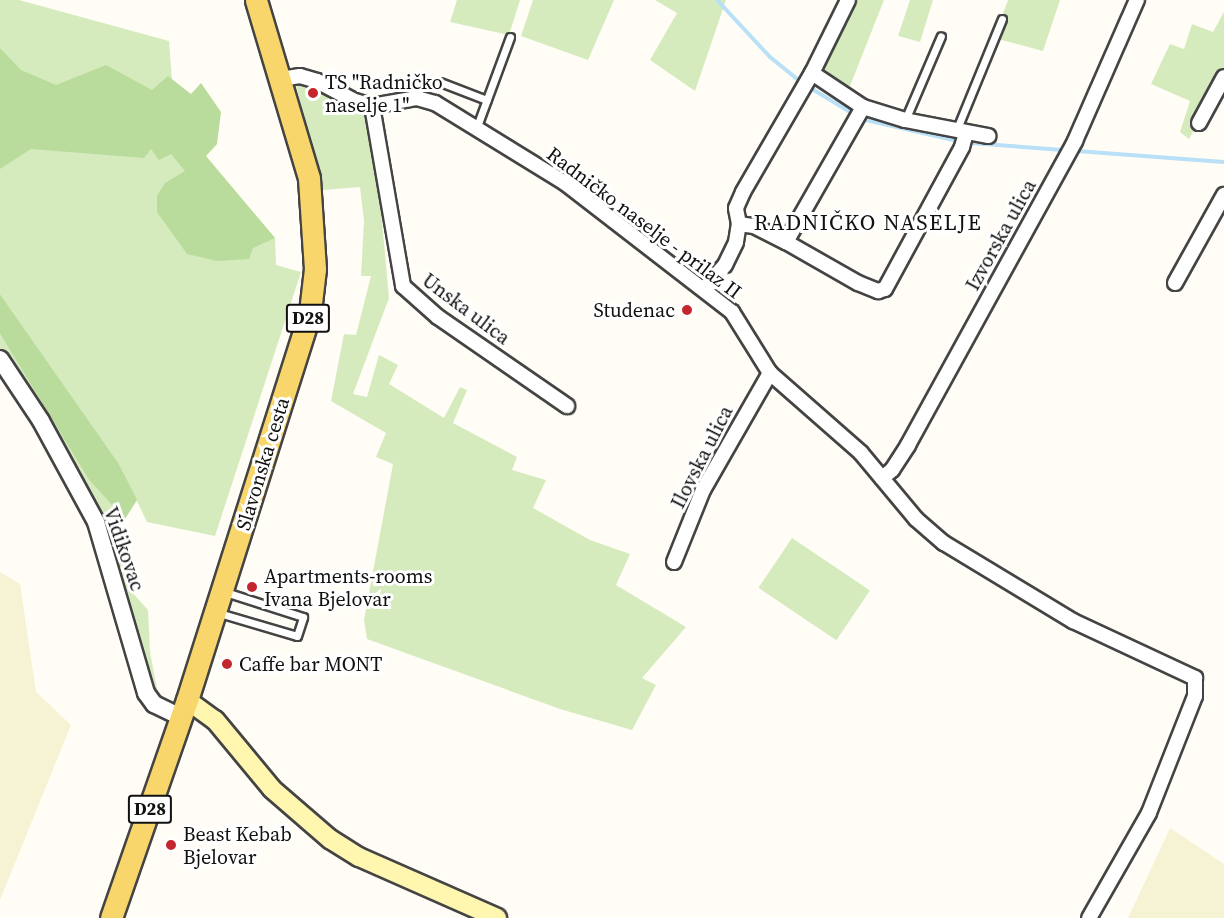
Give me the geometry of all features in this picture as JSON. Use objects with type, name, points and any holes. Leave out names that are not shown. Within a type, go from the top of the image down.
[{"type":"main road","name":"Slavonska cesta","points":[[111,918],[216,612],[310,312],[315,228],[309,178],[256,0]]},
{"type":"main road","points":[[184,709],[215,720],[272,789],[330,839],[359,857],[497,918]]},
{"type":"street","points":[[705,288],[725,265],[739,224],[736,208],[743,192],[812,73],[848,0]]},
{"type":"street","name":"Izvorska ulica","points":[[882,478],[892,470],[908,445],[1075,141],[1137,0]]},
{"type":"street","points":[[812,73],[863,107],[905,120],[988,136]]},
{"type":"street","points":[[281,79],[300,76],[317,81],[352,100],[372,106]]},
{"type":"street","points":[[1199,123],[1224,77]]},
{"type":"street","name":"Radničko naselje - prilaz II","points":[[372,106],[417,98],[435,103],[565,183],[705,288],[747,330],[770,373],[861,453],[916,519],[949,546],[1073,621],[1195,678],[1195,696],[1149,813],[1089,918]]},
{"type":"street","name":"Unska ulica","points":[[372,106],[403,286],[438,317],[567,406]]},
{"type":"street","points":[[786,242],[863,107]]},
{"type":"street","points":[[739,224],[754,226],[878,291],[885,289],[962,147],[961,132]]},
{"type":"street","points":[[1175,283],[1224,195]]},
{"type":"street","name":"Vidikovac","points":[[0,359],[41,421],[96,522],[146,693],[154,705],[184,709]]},
{"type":"street","name":"Ilovska ulica","points":[[674,562],[703,490],[770,373]]},
{"type":"lane","points":[[961,132],[1002,19]]},
{"type":"lane","points":[[905,120],[941,36]]},
{"type":"lane","points":[[476,129],[510,38]]},
{"type":"lane","points":[[440,82],[487,100]]},
{"type":"lane","points":[[216,612],[297,636],[303,617],[222,591]]},
{"type":"shaded area","points":[[0,572],[20,584],[36,692],[71,725],[0,900]]},
{"type":"shaded area","points":[[1170,828],[1224,864],[1224,918],[1128,918]]},
{"type":"green space","points":[[0,0],[19,0],[169,41],[175,121],[275,238],[276,265],[301,272],[215,536],[147,522],[119,464],[0,294]]},
{"type":"green space","points":[[457,0],[520,0],[509,35],[450,22]]},
{"type":"green space","points":[[533,0],[614,0],[588,60],[521,36]]},
{"type":"green space","points":[[655,0],[726,0],[695,91],[650,60],[677,13]]},
{"type":"green space","points":[[848,0],[884,0],[846,96],[812,73]]},
{"type":"green space","points":[[910,0],[933,0],[920,42],[898,36]]},
{"type":"green space","points":[[1008,0],[1060,0],[1043,51],[994,38]]},
{"type":"green space","points":[[1224,12],[1224,77],[1189,139],[1180,132],[1190,101],[1151,84],[1170,44],[1184,49],[1192,24],[1213,32]]},
{"type":"green space","points":[[0,48],[21,70],[56,85],[106,65],[152,90],[168,76],[191,94],[201,83],[221,112],[217,144],[206,156],[275,238],[253,248],[249,259],[217,261],[187,254],[157,212],[157,196],[165,183],[185,171],[171,154],[159,160],[151,149],[144,158],[31,149],[0,169]]},
{"type":"green space","points":[[306,84],[365,115],[379,189],[389,298],[353,394],[367,397],[379,355],[398,365],[389,384],[444,418],[460,387],[467,390],[453,423],[517,457],[512,470],[546,480],[533,508],[590,540],[630,554],[616,585],[686,627],[642,678],[656,685],[632,730],[560,709],[367,639],[364,620],[393,464],[376,457],[386,433],[331,401],[344,334],[356,335],[371,276],[361,276],[364,221],[360,187],[323,190],[296,85]]},
{"type":"green space","points":[[0,294],[119,464],[137,500],[125,519],[89,480],[0,334]]},
{"type":"green space","points":[[0,334],[89,480],[121,514],[117,539],[130,590],[148,610],[150,652],[158,694],[154,704],[96,522],[0,359]]},
{"type":"green space","points":[[792,538],[870,591],[836,640],[758,588]]},
{"type":"waterway","name":"RADNIČKO NASELJE","points":[[717,0],[770,57],[798,80]]},
{"type":"waterway","name":"RADNIČKO NASELJE","points":[[812,89],[852,113]]},
{"type":"waterway","name":"RADNIČKO NASELJE","points":[[866,120],[958,141]]},
{"type":"waterway","name":"RADNIČKO NASELJE","points":[[971,143],[1063,150]]},
{"type":"waterway","name":"RADNIČKO NASELJE","points":[[1077,151],[1224,162]]},
{"type":"place","name":"TS \"Radničko naselje 1\"","points":[[313,93]]},
{"type":"place","name":"Studenac","points":[[687,310]]},
{"type":"place","name":"Apartments-rooms Ivana Bjelovar","points":[[252,587]]},
{"type":"place","name":"Caffe bar MONT","points":[[227,664]]},
{"type":"place","name":"Beast Kebab Bjelovar","points":[[171,845]]},
{"type":"district","name":"RADNIČKO NASELJE","points":[[868,223]]}]
